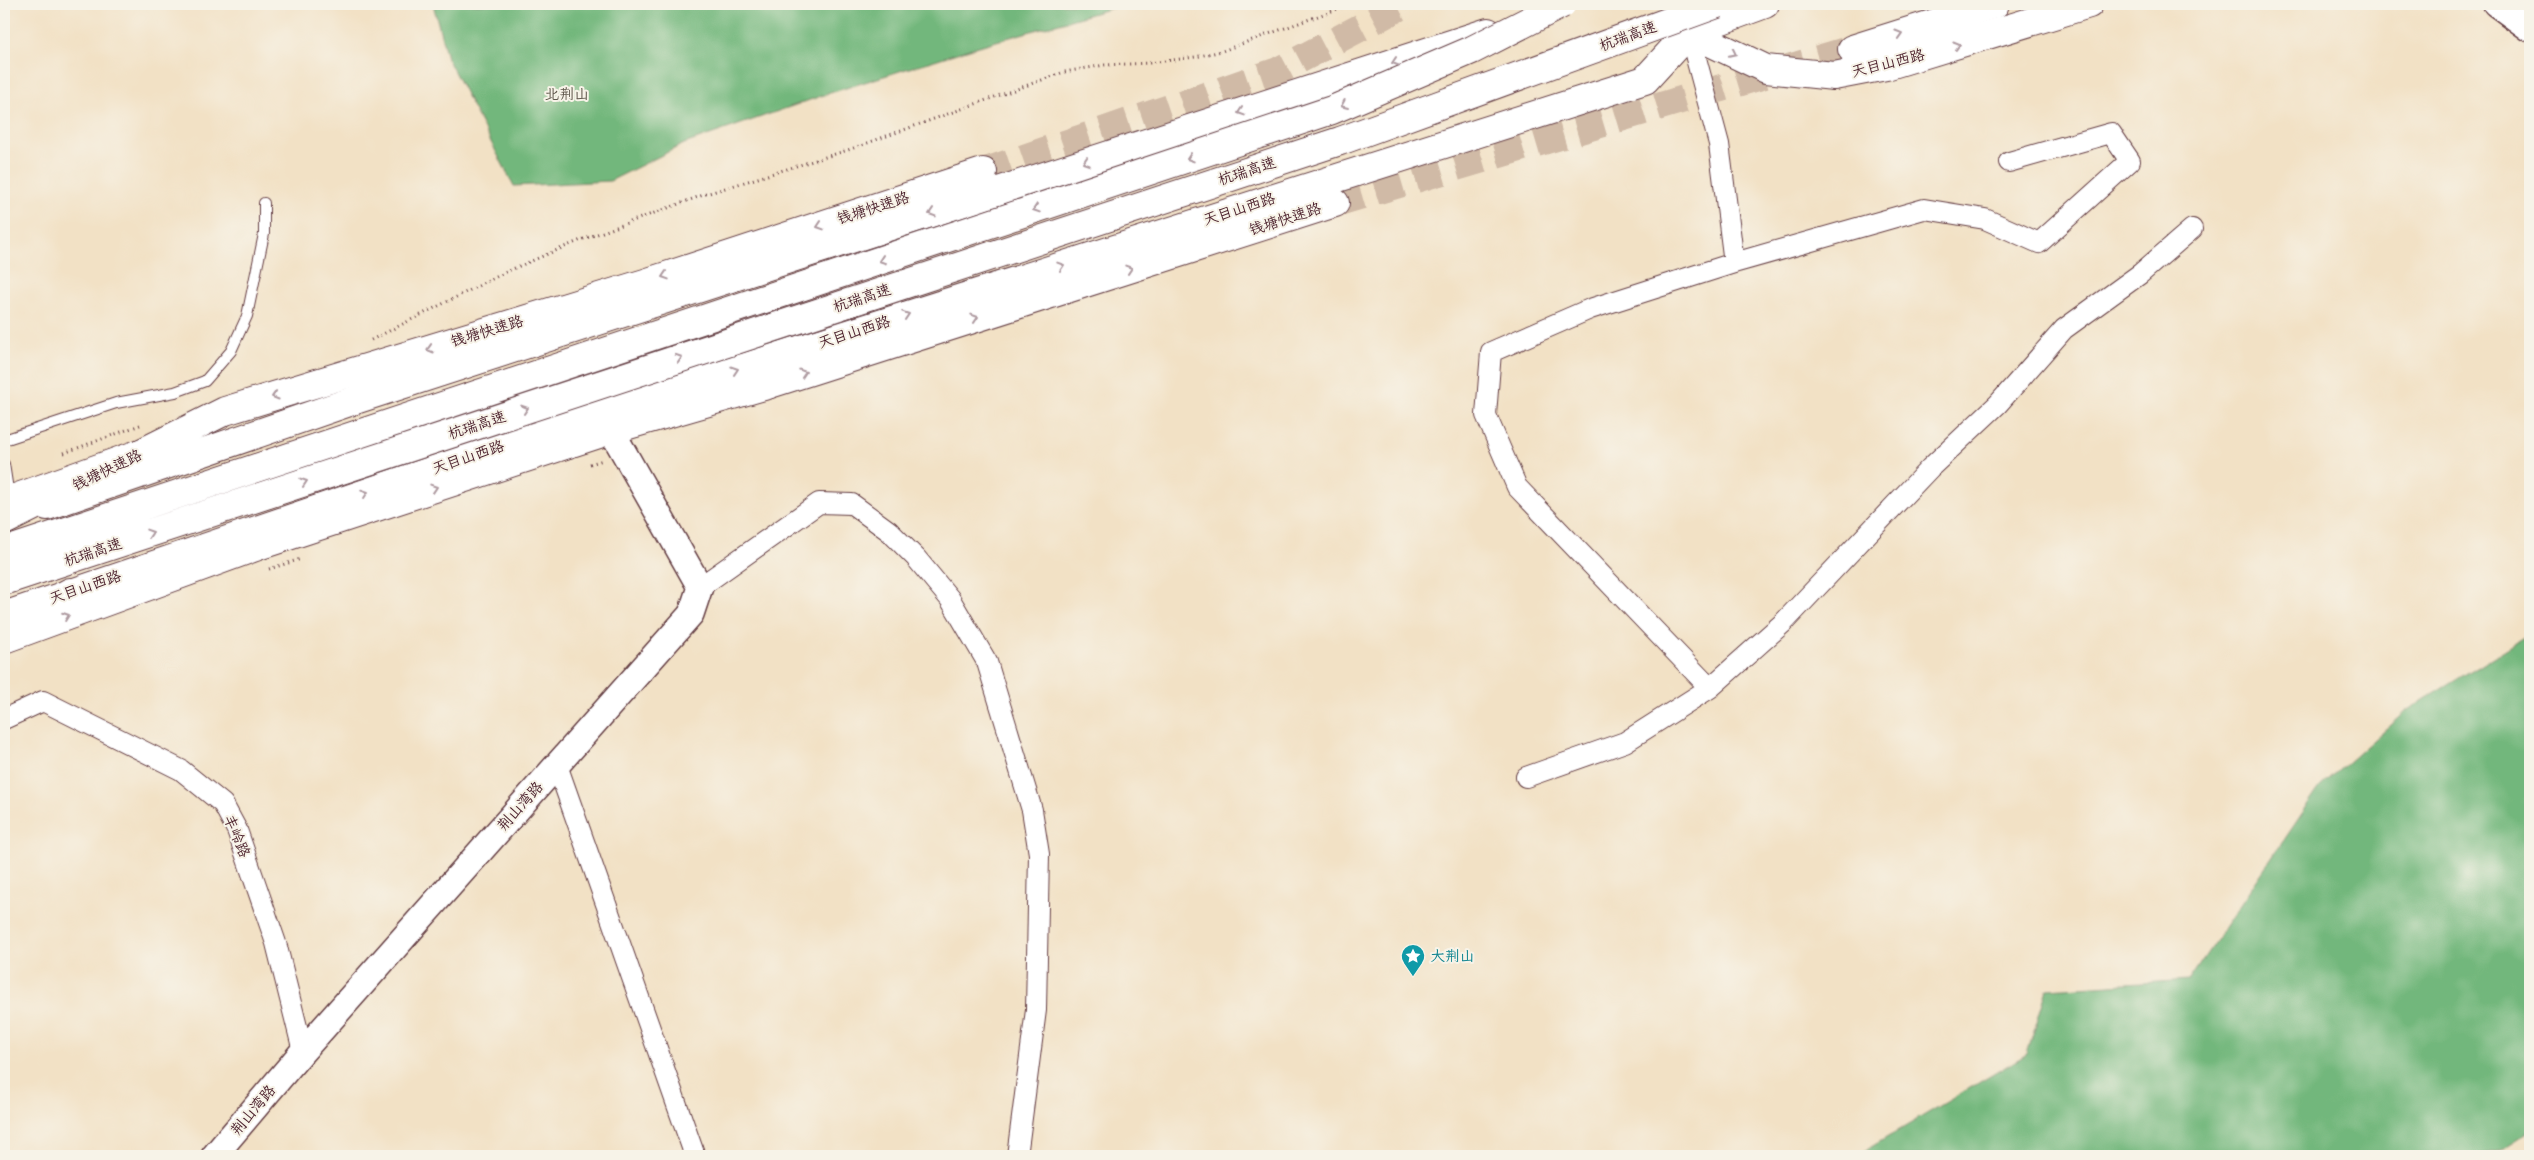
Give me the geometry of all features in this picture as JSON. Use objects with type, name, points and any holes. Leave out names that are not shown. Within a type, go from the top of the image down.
[{"type":"main road","name":"杭瑞高速","points":[[4,552],[1332,110],[1472,50],[1562,4]]},
{"type":"main road","points":[[4,521],[358,399],[1575,4]]},
{"type":"main road","points":[[1689,4],[1689,32]]},
{"type":"main road","name":"杭瑞高速","points":[[4,581],[1340,140],[1717,4]]},
{"type":"main road","name":"天目山西路","points":[[4,616],[70,592],[606,421],[1645,80],[1689,32],[1765,4]]},
{"type":"main road","points":[[1852,49],[1995,4]]},
{"type":"main road","name":"天目山西路","points":[[1689,32],[1766,69],[1834,76],[1894,64],[2089,4]]},
{"type":"main road","name":"钱塘快速路","points":[[4,521],[225,411],[646,283],[983,172]]},
{"type":"main road","name":"钱塘快速路","points":[[606,421],[767,385],[1335,203]]},
{"type":"main road","points":[[4,639],[606,421]]},
{"type":"main road","points":[[6,496],[141,453]]},
{"type":"main road","points":[[4,627],[70,592]]},
{"type":"street","points":[[2496,4],[2530,29]]},
{"type":"street","points":[[1689,32],[1719,144],[1734,263]]},
{"type":"street","points":[[1710,688],[1517,487],[1486,415],[1491,352],[1590,309],[1734,263],[1924,210],[1985,219],[2039,243],[2130,161],[2110,133],[2009,162]]},
{"type":"street","points":[[1526,777],[1625,742],[1710,688],[1783,623],[1930,468],[1998,404],[2064,329],[2140,274],[2192,229]]},
{"type":"street","points":[[606,421],[700,587],[819,503],[852,504],[889,531],[921,565],[950,599],[987,662],[1032,810],[1039,854],[1036,1010],[1017,1156]]},
{"type":"street","name":"荆山湾路","points":[[214,1156],[303,1051],[691,614],[700,587]]},
{"type":"street","name":"丰岭路","points":[[4,719],[43,701],[181,770],[223,804],[237,830],[276,944],[303,1051]]},
{"type":"street","points":[[556,765],[694,1156]]},
{"type":"lane","points":[[4,440],[116,403],[175,392],[205,381],[231,351],[247,316],[264,234],[264,202]]},
{"type":"lane","points":[[4,464],[6,496]]},
{"type":"path","points":[[363,344],[510,270],[581,240],[706,194],[848,150],[1064,72],[1105,65],[1150,63],[1222,51],[1351,4]]},
{"type":"path","points":[[58,456],[141,425]]},
{"type":"green space","name":"北荆山","points":[[433,4],[1126,4],[979,46],[827,94],[684,144],[610,181],[514,186],[447,58]]},
{"type":"green space","points":[[2530,634],[2530,1131],[2499,1151],[2474,1156],[1850,1156],[1861,1153],[2027,1054],[2047,989],[2189,980],[2320,787],[2406,711]]},
{"type":"tunnel","points":[[983,172],[1278,71],[1405,4]]},
{"type":"tunnel","points":[[1335,203],[1852,49]]},
{"type":"place","name":"大荆山","points":[[1413,977]]}]
